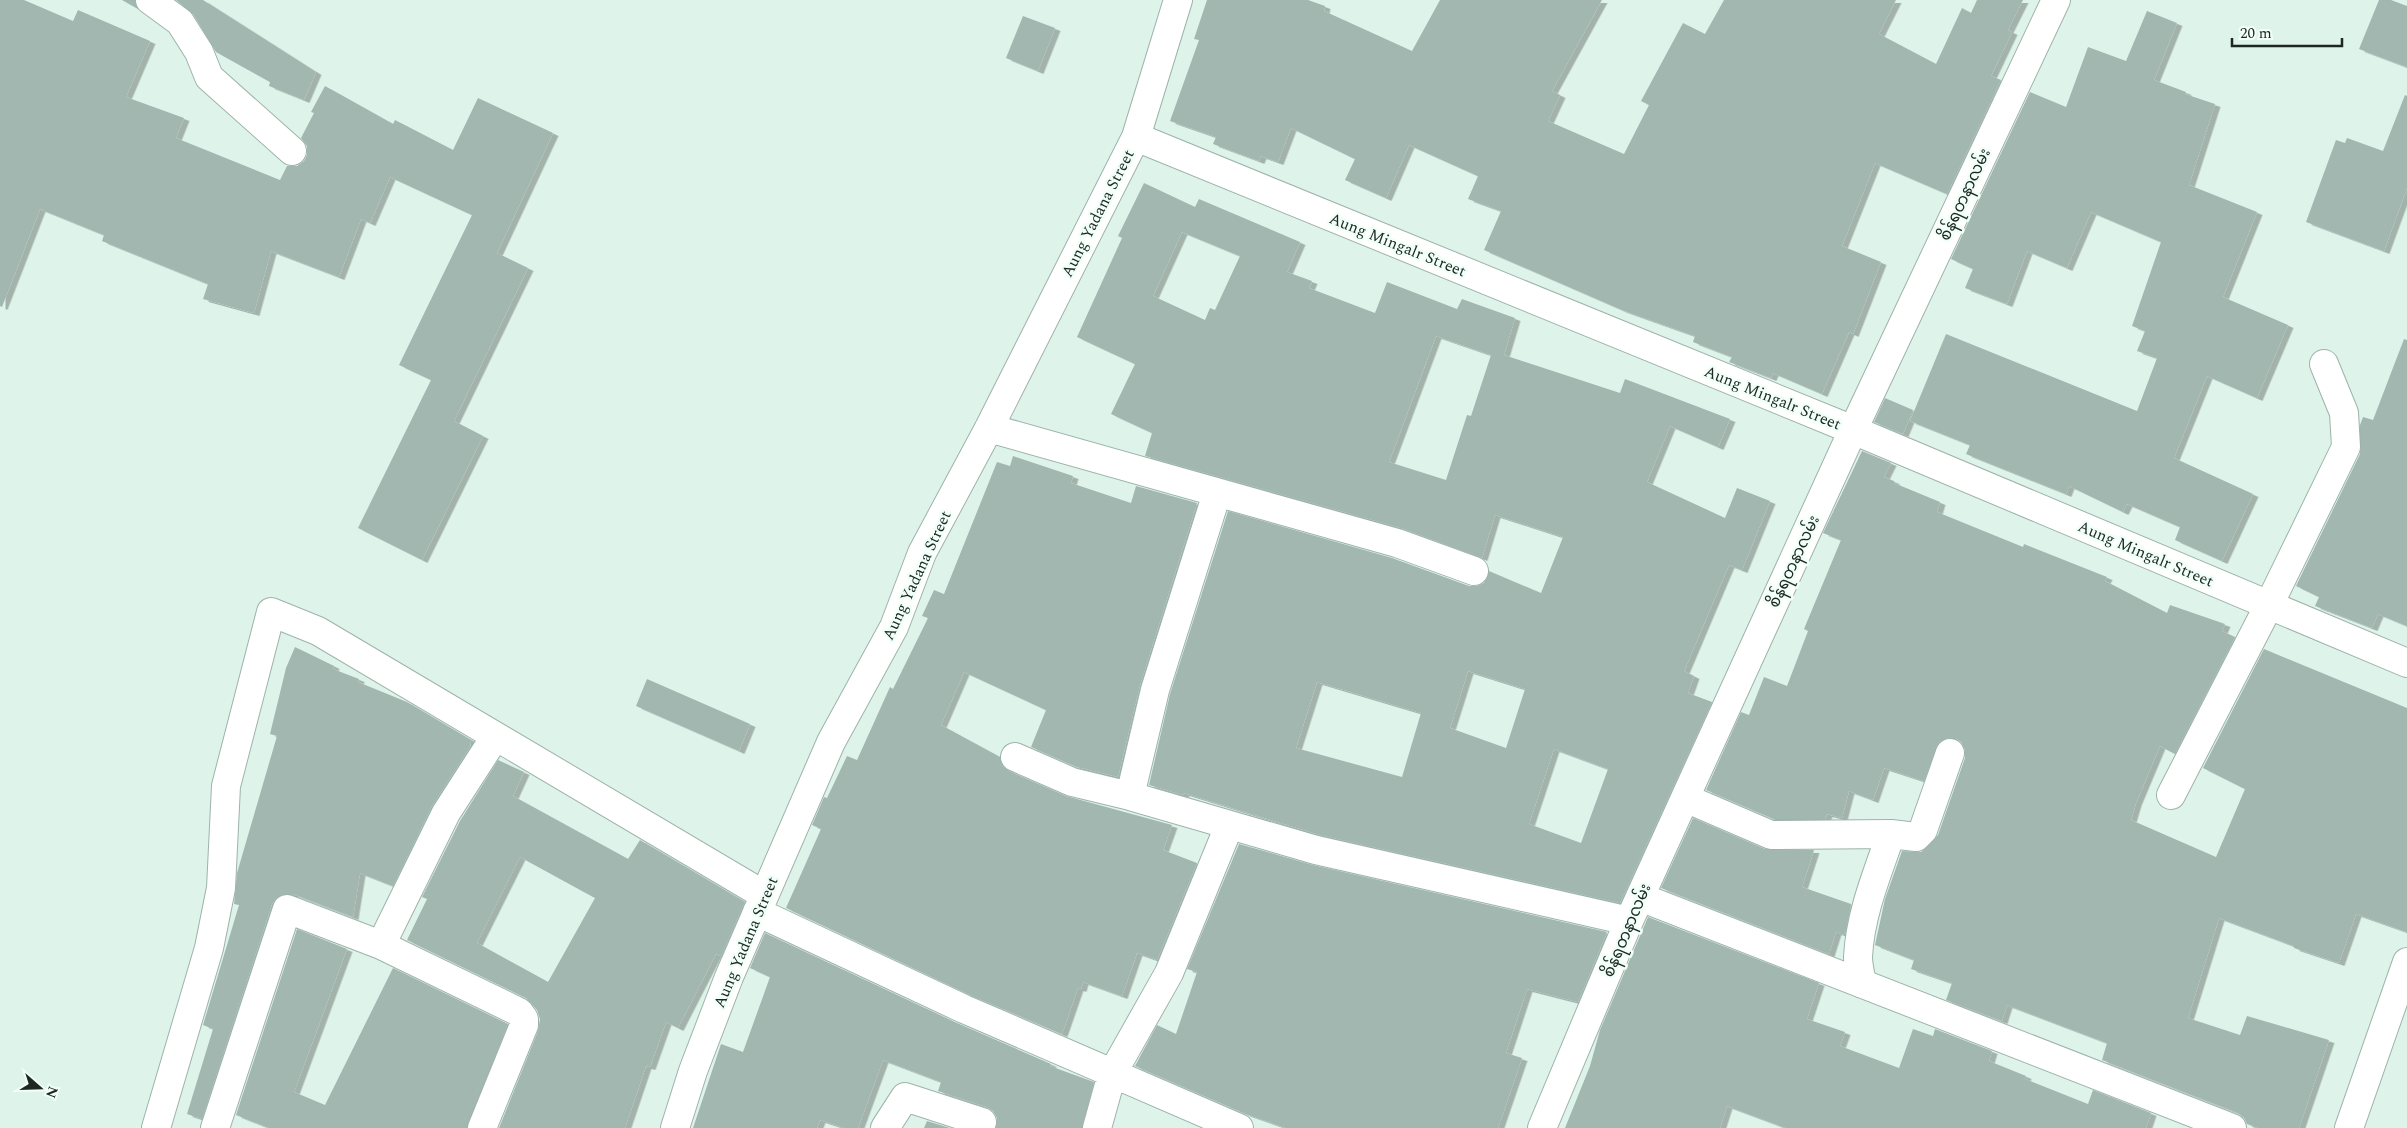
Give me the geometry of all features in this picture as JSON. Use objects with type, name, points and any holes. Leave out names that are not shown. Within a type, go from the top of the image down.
[{"type":"street","points":[[150,0],[180,22],[199,52],[209,77],[292,151]]},
{"type":"street","name":"Aung Yadana Street","points":[[675,1128],[692,1071],[729,977],[831,742],[894,627],[922,553],[989,428],[1136,137],[1178,0]]},
{"type":"street","name":"စိန်ရတနာလမ်း","points":[[1542,1128],[1634,909],[1853,430],[2056,0]]},
{"type":"street","name":"Aung Mingalr Street","points":[[1136,137],[1853,430],[2407,663]]},
{"type":"street","points":[[2171,795],[2269,605],[2346,447],[2344,413],[2324,364]]},
{"type":"street","points":[[989,428],[1397,543],[1474,571]]},
{"type":"street","points":[[1130,796],[1155,690],[1217,492]]},
{"type":"street","points":[[156,1128],[209,948],[221,888],[226,786],[272,612],[318,631],[495,737],[761,904],[964,1009],[1239,1128]]},
{"type":"street","points":[[381,945],[446,813],[495,737]]},
{"type":"street","points":[[1685,798],[1771,835],[1891,834],[1916,837],[1923,830],[1950,753]]},
{"type":"street","points":[[1015,757],[1072,782],[1130,796],[1316,850],[1634,909],[1862,984],[2232,1128]]},
{"type":"street","points":[[1097,1128],[1112,1074],[1169,973],[1229,826]]},
{"type":"street","points":[[1862,984],[1858,959],[1863,924],[1891,834]]},
{"type":"street","points":[[218,1127],[287,909],[381,945],[506,1004],[519,1012],[524,1019],[524,1024],[482,1128]]},
{"type":"street","points":[[2349,1128],[2407,962]]},
{"type":"street","points":[[885,1128],[905,1097],[982,1122]]},
{"type":"building","points":[[0,0],[24,0],[73,21],[78,10],[150,41],[126,97],[184,118],[176,138],[280,180],[287,166],[297,166],[304,161],[307,155],[307,146],[301,138],[314,113],[311,112],[325,86],[393,124],[395,120],[453,150],[478,98],[553,133],[497,253],[528,268],[454,421],[483,436],[422,560],[358,528],[431,380],[399,365],[472,215],[390,177],[370,223],[361,219],[339,277],[271,251],[254,313],[203,299],[208,284],[102,241],[104,235],[40,209],[2,307],[0,306]]},
{"type":"building","points":[[122,0],[135,0],[138,9]]},
{"type":"building","points":[[176,0],[203,0],[316,72],[304,100],[269,86],[270,82],[216,52],[193,14]]},
{"type":"building","points":[[1207,0],[1308,0],[1325,6],[1324,11],[1412,51],[1440,0],[1602,0],[1552,91],[1560,95],[1548,121],[1624,154],[1649,105],[1641,101],[1683,23],[1705,34],[1724,0],[1896,0],[1879,34],[1936,64],[1962,8],[1971,13],[1977,0],[2023,0],[2008,30],[2012,32],[1991,76],[2001,80],[1947,194],[1875,163],[1842,246],[1881,262],[1853,334],[1849,332],[1822,394],[1773,373],[1771,378],[1729,362],[1732,357],[1693,342],[1695,336],[1622,310],[1484,250],[1501,211],[1468,199],[1478,176],[1409,145],[1386,198],[1345,180],[1355,159],[1291,128],[1278,162],[1261,156],[1259,161],[1213,144],[1216,137],[1170,121],[1199,40],[1194,39]]},
{"type":"building","points":[[2379,0],[2391,0],[2407,6],[2407,67],[2359,49]]},
{"type":"building","points":[[2147,11],[2177,23],[2154,80],[2186,92],[2185,94],[2215,104],[2189,185],[2257,212],[2223,297],[2288,325],[2257,398],[2207,376],[2174,458],[2253,494],[2222,561],[2175,540],[2180,527],[2127,504],[2123,512],[2069,486],[2066,494],[1966,454],[1970,445],[1910,421],[1946,334],[2137,411],[2157,358],[2137,351],[2145,331],[2132,326],[2161,242],[2091,212],[2067,268],[2027,251],[2007,304],[1965,288],[1973,269],[1951,259],[2030,92],[2066,107],[2088,47],[2126,61]]},
{"type":"building","points":[[1023,16],[1055,28],[1038,71],[1006,58]]},
{"type":"building","points":[[2405,95],[2407,96],[2407,188],[2384,251],[2306,222],[2336,140],[2345,143],[2347,138],[2383,151]]},
{"type":"building","points":[[1144,183],[1195,207],[1199,199],[1300,242],[1287,272],[1312,281],[1309,288],[1375,313],[1387,282],[1457,309],[1462,299],[1515,318],[1504,355],[1620,393],[1625,379],[1730,419],[1718,447],[1670,426],[1647,482],[1725,518],[1737,488],[1770,501],[1742,570],[1729,565],[1684,671],[1694,676],[1688,693],[1712,702],[1620,903],[1320,835],[1184,793],[1183,795],[1149,785],[1170,694],[1228,511],[1392,558],[1469,586],[1484,583],[1489,571],[1541,593],[1563,537],[1495,515],[1482,558],[1401,528],[1145,456],[1152,433],[1111,414],[1135,364],[1077,337],[1122,238],[1118,236]],"holes":[[[1182,232],[1240,256],[1215,310],[1210,308],[1205,320],[1153,296]],[[1436,336],[1491,355],[1471,416],[1467,415],[1446,480],[1389,462]],[[1468,671],[1525,689],[1506,748],[1450,728]],[[1317,682],[1421,713],[1402,777],[1296,748]],[[1554,749],[1608,769],[1581,843],[1529,824]]]},
{"type":"building","points":[[2404,339],[2407,340],[2407,626],[2378,614],[2372,628],[2315,606],[2319,597],[2296,586],[2360,454],[2360,425],[2363,417],[2373,420]]},
{"type":"building","points":[[1885,398],[1913,410],[1903,434],[1874,422]]},
{"type":"building","points":[[1862,451],[1891,463],[1884,477],[1940,502],[1937,512],[2023,547],[2024,544],[2107,577],[2105,581],[2167,613],[2170,605],[2225,624],[2222,631],[2235,637],[2175,754],[2160,746],[2136,803],[2131,820],[2216,857],[2245,789],[2203,768],[2264,649],[2407,708],[2407,932],[2356,914],[2339,963],[2294,948],[2294,946],[2219,918],[2188,1018],[2240,1035],[2247,1016],[2329,1040],[2299,1128],[2258,1128],[2247,1124],[2238,1113],[2102,1060],[2107,1043],[2007,1005],[2002,1021],[1946,1000],[1952,983],[1911,969],[1914,960],[1875,945],[1885,899],[1902,851],[1921,852],[1938,835],[1965,758],[1965,750],[1961,742],[1956,738],[1948,738],[1939,742],[1924,781],[1884,768],[1873,800],[1849,791],[1842,818],[1827,814],[1825,819],[1774,819],[1706,790],[1741,712],[1749,715],[1764,677],[1787,686],[1808,631],[1804,629],[1841,540],[1823,533]]},
{"type":"building","points":[[1013,456],[1073,476],[1071,483],[1131,503],[1136,486],[1197,503],[1140,685],[1118,777],[1077,767],[1031,747],[1046,710],[964,672],[941,725],[1000,757],[1002,766],[1009,771],[1066,796],[1172,825],[1163,850],[1197,863],[1157,960],[1137,953],[1122,996],[1083,982],[1081,989],[1078,988],[1062,1034],[970,995],[786,908],[821,829],[812,825],[824,797],[827,798],[847,756],[857,760],[890,687],[893,689],[928,618],[922,616],[934,590],[944,594],[997,462],[1010,466]]},
{"type":"building","points":[[295,647],[334,666],[333,669],[359,679],[358,682],[407,702],[471,740],[470,747],[432,806],[393,886],[360,873],[353,917],[293,894],[284,894],[276,898],[272,904],[202,1119],[187,1114],[213,1029],[203,1025],[239,905],[234,904],[237,873],[277,736],[270,734],[286,668]]},
{"type":"building","points":[[647,679],[750,724],[739,751],[636,706]]},
{"type":"building","points":[[498,760],[524,772],[513,796],[628,859],[640,840],[745,902],[721,956],[716,954],[678,1028],[666,1022],[650,1067],[646,1066],[625,1128],[499,1128],[538,1031],[540,1019],[537,1010],[526,998],[407,940],[427,899],[422,897],[460,821]],"holes":[[[520,857],[595,898],[548,982],[477,943]]]},
{"type":"building","points":[[1693,818],[1765,849],[1814,850],[1802,887],[1851,904],[1845,935],[1836,932],[1829,954],[1661,888]]},
{"type":"building","points":[[1239,844],[1313,865],[1607,932],[1578,1002],[1527,989],[1506,1053],[1522,1058],[1498,1128],[1286,1128],[1246,1114],[1135,1066],[1157,1025],[1176,1034],[1197,972],[1187,969]]},
{"type":"building","points":[[1648,917],[1819,983],[1807,1019],[1845,1032],[1840,1046],[1899,1068],[1913,1029],[1933,1036],[1935,1029],[1992,1051],[1989,1061],[2026,1076],[2025,1079],[2088,1104],[2093,1090],[2151,1113],[2146,1128],[1786,1128],[1727,1106],[1720,1128],[1565,1128],[1590,1066],[1600,1030]]},
{"type":"building","points":[[297,929],[347,949],[294,1092],[325,1105],[393,968],[508,1024],[467,1128],[269,1128],[236,1115]]},
{"type":"building","points":[[765,933],[957,1023],[1051,1064],[1050,1066],[1094,1082],[1082,1128],[996,1128],[997,1118],[993,1111],[987,1107],[938,1091],[941,1082],[883,1060],[858,1128],[844,1128],[820,1120],[817,1128],[693,1128],[721,1044],[743,1052],[770,977],[750,968]]},
{"type":"building","points":[[927,1121],[950,1128],[924,1128]]}]
